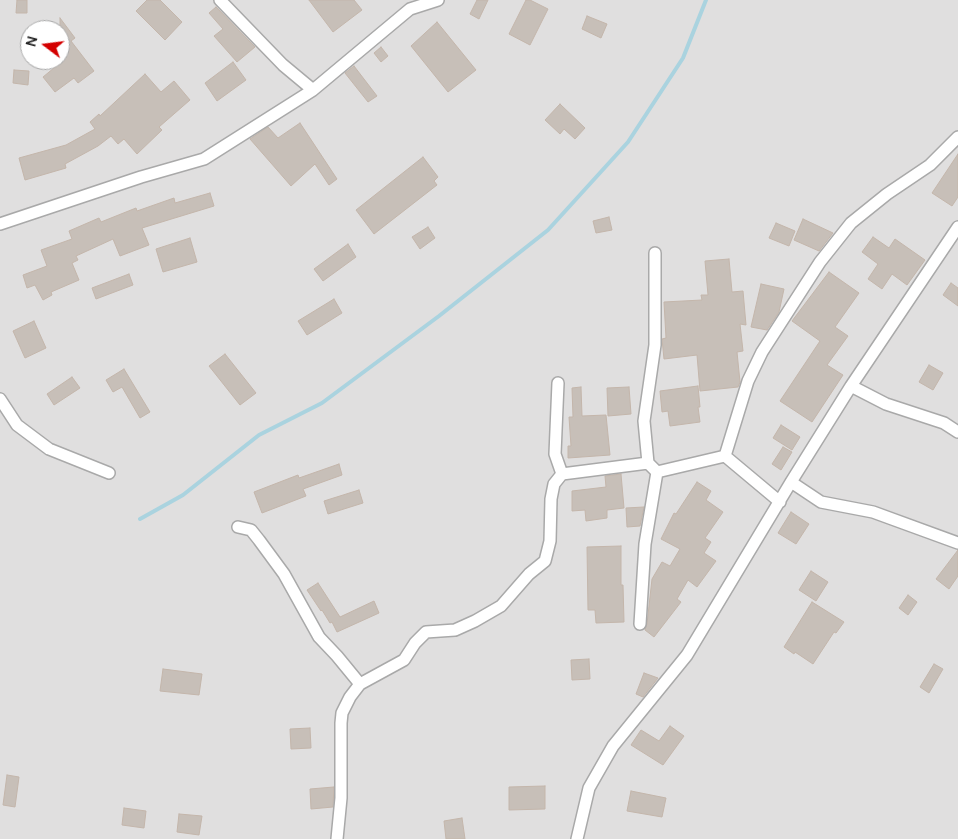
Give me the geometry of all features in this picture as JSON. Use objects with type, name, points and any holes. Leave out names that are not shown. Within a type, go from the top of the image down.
[{"type":"street","points":[[220,0],[283,65],[313,90]]},
{"type":"street","points":[[0,224],[141,177],[204,159],[313,90],[410,9],[438,0]]},
{"type":"street","points":[[725,456],[748,381],[762,352],[792,302],[820,262],[851,223],[887,194],[930,165],[958,137]]},
{"type":"street","points":[[577,839],[589,788],[613,746],[687,655],[851,386],[958,227]]},
{"type":"street","points":[[655,253],[655,345],[644,421],[648,463],[656,472]]},
{"type":"street","points":[[558,383],[555,454],[562,474]]},
{"type":"street","points":[[851,386],[886,404],[944,423],[958,432]]},
{"type":"street","points":[[0,399],[17,425],[49,449],[109,473]]},
{"type":"street","points":[[656,472],[725,456]]},
{"type":"street","points":[[725,456],[780,502]]},
{"type":"street","points":[[336,839],[341,798],[342,713],[350,697],[360,684],[404,660],[415,643],[426,632],[455,630],[476,621],[500,606],[529,574],[545,561],[550,541],[551,499],[554,484],[562,474],[648,463]]},
{"type":"street","points":[[640,624],[645,544],[656,472]]},
{"type":"street","points":[[791,482],[821,502],[873,512],[958,543]]},
{"type":"street","points":[[238,527],[251,530],[255,535],[284,574],[319,637],[338,656],[360,684]]},
{"type":"shaded area","points":[[0,0],[958,0],[958,839],[0,839]]},
{"type":"building","points":[[17,0],[27,0],[27,13],[16,13]]},
{"type":"building","points":[[147,0],[160,0],[182,22],[165,40],[136,11]]},
{"type":"building","points":[[309,0],[354,0],[362,10],[333,32]]},
{"type":"building","points":[[477,0],[488,0],[479,19],[470,14]]},
{"type":"building","points":[[526,0],[530,0],[548,9],[530,45],[509,34]]},
{"type":"building","points":[[216,7],[255,47],[237,62],[214,36],[223,29],[209,13]]},
{"type":"building","points":[[587,16],[607,24],[601,38],[582,29]]},
{"type":"building","points":[[437,22],[476,70],[448,92],[411,46]]},
{"type":"building","points":[[70,31],[75,38],[71,41],[94,71],[78,83],[74,78],[55,92],[43,77],[52,70],[70,70]]},
{"type":"building","points":[[381,47],[388,56],[381,62],[374,53]]},
{"type":"building","points":[[233,62],[246,80],[217,101],[205,83]]},
{"type":"building","points":[[354,66],[377,96],[368,102],[345,73]]},
{"type":"building","points":[[14,70],[29,71],[28,85],[13,83]]},
{"type":"building","points":[[145,74],[161,92],[174,81],[190,100],[159,127],[162,130],[137,154],[124,139],[118,144],[111,136],[98,146],[65,164],[66,168],[25,180],[19,158],[66,145],[95,129],[90,122],[99,114],[100,116]]},
{"type":"building","points":[[560,104],[585,128],[575,139],[564,129],[560,134],[545,120]]},
{"type":"building","points":[[300,123],[337,179],[329,185],[315,164],[291,186],[250,139],[268,127],[278,138]]},
{"type":"building","points":[[958,154],[958,197],[952,206],[932,193]]},
{"type":"building","points":[[423,157],[438,177],[434,181],[437,185],[374,234],[356,210]]},
{"type":"building","points":[[210,193],[214,206],[142,228],[149,245],[120,256],[113,239],[76,256],[78,260],[72,263],[79,280],[51,292],[52,295],[43,300],[35,285],[27,288],[23,275],[47,266],[41,250],[72,239],[69,231],[99,218],[101,222],[136,208],[137,211],[174,198],[175,203]]},
{"type":"building","points":[[609,217],[612,230],[596,233],[593,221]]},
{"type":"building","points":[[803,219],[833,233],[819,251],[794,240]]},
{"type":"building","points":[[776,223],[795,231],[789,246],[769,238]]},
{"type":"building","points":[[428,227],[435,238],[420,249],[412,237]]},
{"type":"building","points":[[873,237],[889,248],[895,239],[925,260],[907,285],[892,274],[882,289],[868,279],[878,264],[862,252]]},
{"type":"building","points":[[190,238],[197,262],[163,272],[156,249]]},
{"type":"building","points":[[348,244],[356,257],[323,281],[314,269]]},
{"type":"building","points":[[729,259],[732,292],[743,291],[746,325],[740,324],[743,351],[737,352],[740,382],[738,387],[700,391],[697,355],[664,359],[662,339],[666,338],[664,302],[702,300],[701,295],[708,295],[705,261]]},
{"type":"building","points":[[829,272],[859,293],[835,327],[848,336],[827,365],[843,375],[812,422],[780,401],[820,341],[792,321]]},
{"type":"building","points":[[129,274],[133,285],[96,299],[92,288]]},
{"type":"building","points":[[951,283],[958,288],[958,306],[943,295]]},
{"type":"building","points":[[761,284],[784,289],[779,312],[767,330],[751,327]]},
{"type":"building","points":[[334,299],[342,313],[307,335],[298,321]]},
{"type":"building","points":[[34,321],[46,348],[25,358],[13,331]]},
{"type":"building","points":[[225,354],[256,393],[240,405],[209,366]]},
{"type":"building","points":[[929,365],[943,373],[933,390],[919,382]]},
{"type":"building","points":[[124,369],[150,412],[140,418],[122,387],[113,392],[106,380]]},
{"type":"building","points":[[72,377],[80,388],[54,405],[47,394]]},
{"type":"building","points":[[698,386],[700,422],[670,426],[668,411],[662,412],[660,391]]},
{"type":"building","points":[[581,387],[582,416],[606,415],[610,455],[568,458],[568,446],[571,446],[569,417],[573,417],[572,388]]},
{"type":"building","points":[[629,387],[631,414],[608,416],[607,388]]},
{"type":"building","points":[[781,425],[800,437],[792,450],[773,438]]},
{"type":"building","points":[[783,447],[792,452],[781,470],[772,464]]},
{"type":"building","points":[[339,464],[342,475],[303,489],[306,496],[262,513],[254,492],[298,475],[299,478]]},
{"type":"building","points":[[621,474],[624,508],[607,510],[607,518],[586,521],[585,510],[572,511],[572,491],[606,487],[605,476]]},
{"type":"building","points":[[697,482],[711,491],[706,500],[723,512],[705,538],[711,542],[704,553],[716,561],[697,587],[688,580],[677,599],[681,602],[654,637],[645,630],[652,579],[662,562],[670,566],[680,549],[661,539],[674,513],[676,514]]},
{"type":"building","points":[[359,490],[363,503],[328,514],[324,501]]},
{"type":"building","points":[[644,507],[640,526],[627,527],[626,508]]},
{"type":"building","points":[[791,512],[809,524],[796,544],[778,533]]},
{"type":"building","points":[[621,546],[621,585],[623,585],[624,622],[596,623],[595,610],[588,610],[587,547]]},
{"type":"building","points":[[958,550],[958,576],[949,589],[936,579]]},
{"type":"building","points":[[811,571],[828,582],[816,601],[799,590]]},
{"type":"building","points":[[318,583],[340,617],[374,601],[379,613],[337,632],[332,622],[330,623],[307,590]]},
{"type":"building","points":[[908,595],[917,602],[908,615],[899,608]]},
{"type":"building","points":[[812,602],[844,622],[836,633],[834,632],[813,664],[784,647]]},
{"type":"building","points":[[589,659],[590,679],[572,680],[571,660]]},
{"type":"building","points":[[934,664],[943,669],[929,693],[920,687]]},
{"type":"building","points":[[163,669],[202,674],[199,695],[160,691]]},
{"type":"building","points":[[644,673],[658,678],[643,697],[636,694]]},
{"type":"building","points":[[670,726],[684,736],[663,765],[631,745],[641,730],[659,741]]},
{"type":"building","points":[[310,728],[311,748],[291,749],[290,729]]},
{"type":"building","points":[[7,775],[19,777],[15,807],[3,805]]},
{"type":"building","points":[[545,786],[545,809],[509,810],[509,787]]},
{"type":"building","points":[[334,787],[333,807],[311,809],[310,789]]},
{"type":"building","points":[[631,791],[666,798],[662,817],[627,811]]},
{"type":"building","points":[[124,808],[146,811],[144,828],[122,825]]},
{"type":"building","points":[[179,814],[202,816],[199,835],[177,832]]},
{"type":"building","points":[[462,818],[465,839],[446,839],[444,821]]},
{"type":"waterway","points":[[140,519],[183,495],[259,435],[322,403],[439,316],[548,230],[628,142],[683,58],[706,0]]}]
